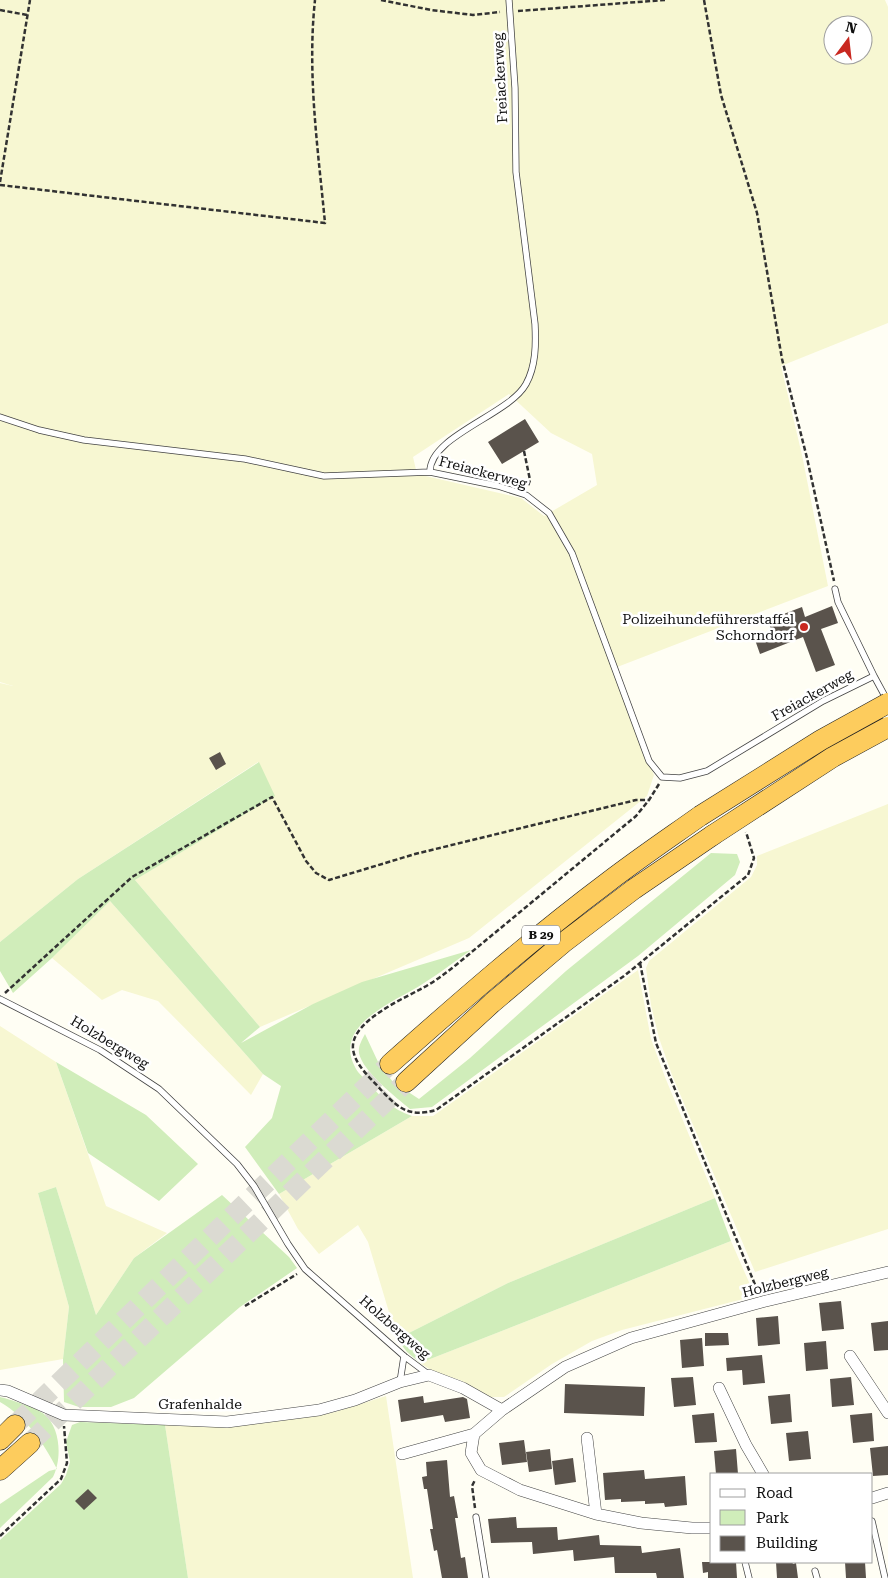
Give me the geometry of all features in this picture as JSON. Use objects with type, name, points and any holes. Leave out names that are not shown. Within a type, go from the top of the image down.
[{"type":"highway","name":"B 29","points":[[390,1064],[473,990],[607,882],[700,816],[820,740],[888,702]]},
{"type":"highway","name":"B 29","points":[[406,1082],[492,1003],[563,944],[634,889],[833,757],[888,727]]},
{"type":"highway","points":[[0,1440],[15,1426]]},
{"type":"highway","points":[[0,1470],[30,1443]]},
{"type":"street","name":"Holzbergweg","points":[[429,1376],[463,1388],[502,1410],[565,1367],[631,1338],[762,1302],[888,1272]]},
{"type":"street","points":[[850,1356],[888,1413]]},
{"type":"street","name":"Grafenhalde","points":[[0,1390],[8,1391],[64,1415],[227,1422],[319,1410],[355,1400],[400,1382],[429,1376]]},
{"type":"street","points":[[719,1388],[746,1445],[762,1473]]},
{"type":"street","points":[[402,1454],[474,1434],[502,1410]]},
{"type":"street","points":[[474,1434],[470,1453],[481,1470],[520,1490],[596,1514],[641,1523],[710,1528]]},
{"type":"street","points":[[587,1438],[596,1514]]},
{"type":"street","points":[[873,1498],[888,1492]]},
{"type":"lane","name":"Freiackerweg","points":[[509,0],[515,88],[516,172],[535,324],[536,345],[533,364],[526,384],[514,399],[468,428],[436,452],[430,465],[430,472],[498,486],[526,495],[549,513],[572,553],[650,761],[662,778],[680,778],[707,771],[823,701],[874,676],[888,702]]},
{"type":"lane","points":[[0,417],[39,430],[84,440],[244,459],[324,476],[430,472]]},
{"type":"lane","points":[[835,589],[838,602],[874,676]]},
{"type":"lane","name":"Holzbergweg","points":[[2,997],[100,1050],[158,1089],[254,1186],[305,1269],[429,1376]]},
{"type":"lane","points":[[400,1382],[404,1356]]},
{"type":"lane","points":[[476,1517],[486,1578]]},
{"type":"lane","points":[[873,1525],[885,1578]]},
{"type":"lane","points":[[745,1563],[749,1578]]},
{"type":"lane","points":[[815,1571],[817,1578]]},
{"type":"path","points":[[30,0],[0,184],[325,224],[314,112],[312,32],[315,0]]},
{"type":"path","points":[[380,0],[432,10],[473,15],[665,0]]},
{"type":"path","points":[[704,0],[721,95],[757,213],[782,359],[807,458],[835,589]]},
{"type":"path","points":[[0,10],[27,15]]},
{"type":"path","points":[[524,451],[530,480],[526,495]]},
{"type":"path","points":[[662,778],[649,800],[636,816],[456,965],[366,1022],[354,1036],[353,1049],[359,1066],[394,1104],[408,1112],[424,1113],[436,1110],[624,976],[748,875],[754,858]]},
{"type":"path","points":[[2,997],[132,877],[272,797],[306,861],[316,873],[329,880],[415,854],[636,800],[649,800]]},
{"type":"path","points":[[640,963],[656,1043],[762,1302]]},
{"type":"path","points":[[245,1306],[305,1269]]},
{"type":"path","points":[[0,1536],[62,1479],[67,1463],[64,1415]]},
{"type":"path","points":[[476,1517],[472,1486],[481,1470]]},
{"type":"green space","points":[[0,0],[885,0],[888,7],[888,323],[781,366],[802,455],[828,586],[612,669],[654,775],[647,796],[469,938],[260,1027],[135,880],[274,796],[258,762],[78,879],[0,942],[0,683],[13,686],[0,682]],"holes":[[[509,394],[551,433],[592,454],[597,485],[544,516],[521,498],[417,474],[413,457]]]},
{"type":"green space","points":[[259,762],[275,796],[135,880],[260,1027],[241,1043],[313,1004],[362,982],[471,950],[430,979],[384,1006],[360,1026],[352,1038],[350,1052],[357,1071],[386,1101],[398,1110],[412,1116],[279,1194],[245,1147],[272,1118],[281,1086],[263,1074],[110,901],[13,993],[0,971],[0,942],[78,879]]},
{"type":"green space","points":[[888,804],[888,1229],[755,1272],[672,1075],[659,1038],[651,1005],[646,968],[649,961],[751,877],[757,865],[757,856]]},
{"type":"green space","points":[[711,853],[737,854],[740,862],[735,875],[638,956],[432,1107],[410,1109],[366,1068],[359,1053],[360,1043],[365,1034],[379,1064],[393,1082],[419,1099],[470,1058],[566,971]]},
{"type":"green space","points":[[110,901],[263,1074],[251,1095],[158,1001],[122,990],[102,1000],[52,958]]},
{"type":"green space","points":[[638,970],[651,1039],[715,1198],[508,1283],[397,1339],[368,1242],[358,1225],[319,1254],[298,1229],[279,1194],[412,1116],[433,1116]]},
{"type":"green space","points":[[0,1026],[56,1062],[106,1206],[167,1233],[134,1258],[96,1315],[56,1187],[38,1193],[69,1307],[63,1359],[0,1370]]},
{"type":"green space","points":[[56,1062],[146,1115],[198,1164],[159,1201],[88,1153]]},
{"type":"green space","points":[[56,1187],[96,1315],[134,1258],[222,1195],[289,1257],[297,1268],[240,1307],[134,1398],[111,1407],[79,1407],[64,1402],[63,1359],[69,1307],[38,1193]]},
{"type":"green space","points":[[715,1198],[731,1241],[420,1363],[407,1352],[397,1339],[508,1283]]},
{"type":"green space","points":[[731,1241],[755,1296],[622,1330],[592,1341],[552,1364],[504,1397],[490,1397],[460,1380],[434,1372],[420,1363]]},
{"type":"green space","points":[[386,1396],[413,1578],[188,1578],[165,1425],[217,1427],[279,1421],[335,1412]]},
{"type":"green space","points":[[0,1397],[35,1409],[50,1420],[57,1435],[59,1453],[56,1468],[46,1449],[33,1431],[18,1415],[0,1402]]},
{"type":"green space","points":[[80,1422],[165,1425],[188,1578],[0,1578],[0,1540],[61,1484],[70,1462],[66,1442],[72,1425]]},
{"type":"green space","points":[[56,1469],[53,1477],[0,1528],[0,1504],[49,1471]]},
{"type":"building","points":[[525,419],[539,442],[502,464],[488,442]]},
{"type":"building","points":[[832,606],[838,623],[821,629],[835,665],[816,672],[803,637],[760,654],[754,637],[771,630],[768,620],[802,607],[805,617]]},
{"type":"building","points":[[220,752],[226,764],[216,770],[209,758]]},
{"type":"building","points":[[841,1301],[844,1329],[822,1331],[819,1303]]},
{"type":"building","points":[[778,1316],[780,1344],[758,1346],[756,1318]]},
{"type":"building","points":[[888,1321],[888,1350],[874,1351],[871,1323]]},
{"type":"building","points":[[705,1333],[728,1333],[729,1345],[705,1346]]},
{"type":"building","points":[[702,1338],[704,1366],[682,1368],[680,1340]]},
{"type":"building","points":[[826,1341],[828,1369],[806,1371],[804,1343]]},
{"type":"building","points":[[762,1355],[765,1383],[743,1385],[742,1370],[727,1371],[726,1358]]},
{"type":"building","points":[[693,1377],[696,1405],[674,1407],[671,1378]]},
{"type":"building","points":[[851,1377],[854,1405],[832,1407],[830,1379]]},
{"type":"building","points":[[565,1384],[645,1387],[644,1416],[564,1413]]},
{"type":"building","points":[[790,1394],[792,1422],[771,1424],[768,1396]]},
{"type":"building","points":[[423,1396],[424,1403],[463,1397],[467,1399],[470,1418],[445,1422],[443,1415],[401,1422],[398,1400]]},
{"type":"building","points":[[714,1413],[717,1442],[695,1443],[692,1415]]},
{"type":"building","points":[[872,1413],[874,1441],[853,1443],[850,1415]]},
{"type":"building","points":[[808,1431],[811,1459],[789,1461],[786,1433]]},
{"type":"building","points":[[524,1440],[527,1462],[502,1465],[499,1443]]},
{"type":"building","points":[[888,1446],[888,1475],[873,1476],[870,1448]]},
{"type":"building","points":[[550,1449],[552,1469],[529,1472],[526,1452]]},
{"type":"building","points":[[736,1449],[738,1473],[716,1473],[714,1451]]},
{"type":"building","points":[[573,1458],[576,1482],[555,1485],[552,1461]]},
{"type":"building","points":[[447,1460],[450,1497],[454,1496],[458,1518],[455,1518],[461,1558],[465,1557],[468,1578],[442,1578],[437,1550],[434,1551],[430,1529],[433,1529],[427,1489],[424,1489],[422,1477],[427,1476],[426,1462]]},
{"type":"building","points":[[644,1470],[645,1479],[685,1476],[687,1505],[665,1507],[664,1503],[645,1504],[645,1501],[621,1502],[621,1499],[605,1500],[603,1473]]},
{"type":"building","points":[[88,1489],[97,1498],[84,1510],[75,1501]]},
{"type":"building","points":[[516,1517],[517,1528],[557,1527],[558,1540],[599,1535],[600,1545],[641,1546],[642,1553],[680,1548],[684,1578],[657,1578],[656,1573],[615,1573],[614,1557],[574,1561],[573,1550],[533,1554],[532,1542],[491,1543],[488,1519]]},
{"type":"building","points":[[702,1562],[736,1563],[737,1578],[708,1578],[708,1572],[703,1573]]},
{"type":"building","points":[[776,1563],[796,1563],[798,1578],[777,1578]]},
{"type":"building","points":[[845,1563],[865,1563],[866,1578],[846,1578]]},
{"type":"tunnel","points":[[15,1425],[390,1064]]},
{"type":"tunnel","points":[[30,1443],[406,1082]]},
{"type":"place","name":"Polizeihundeführerstaffel Schorndorf","points":[[804,627]]}]
